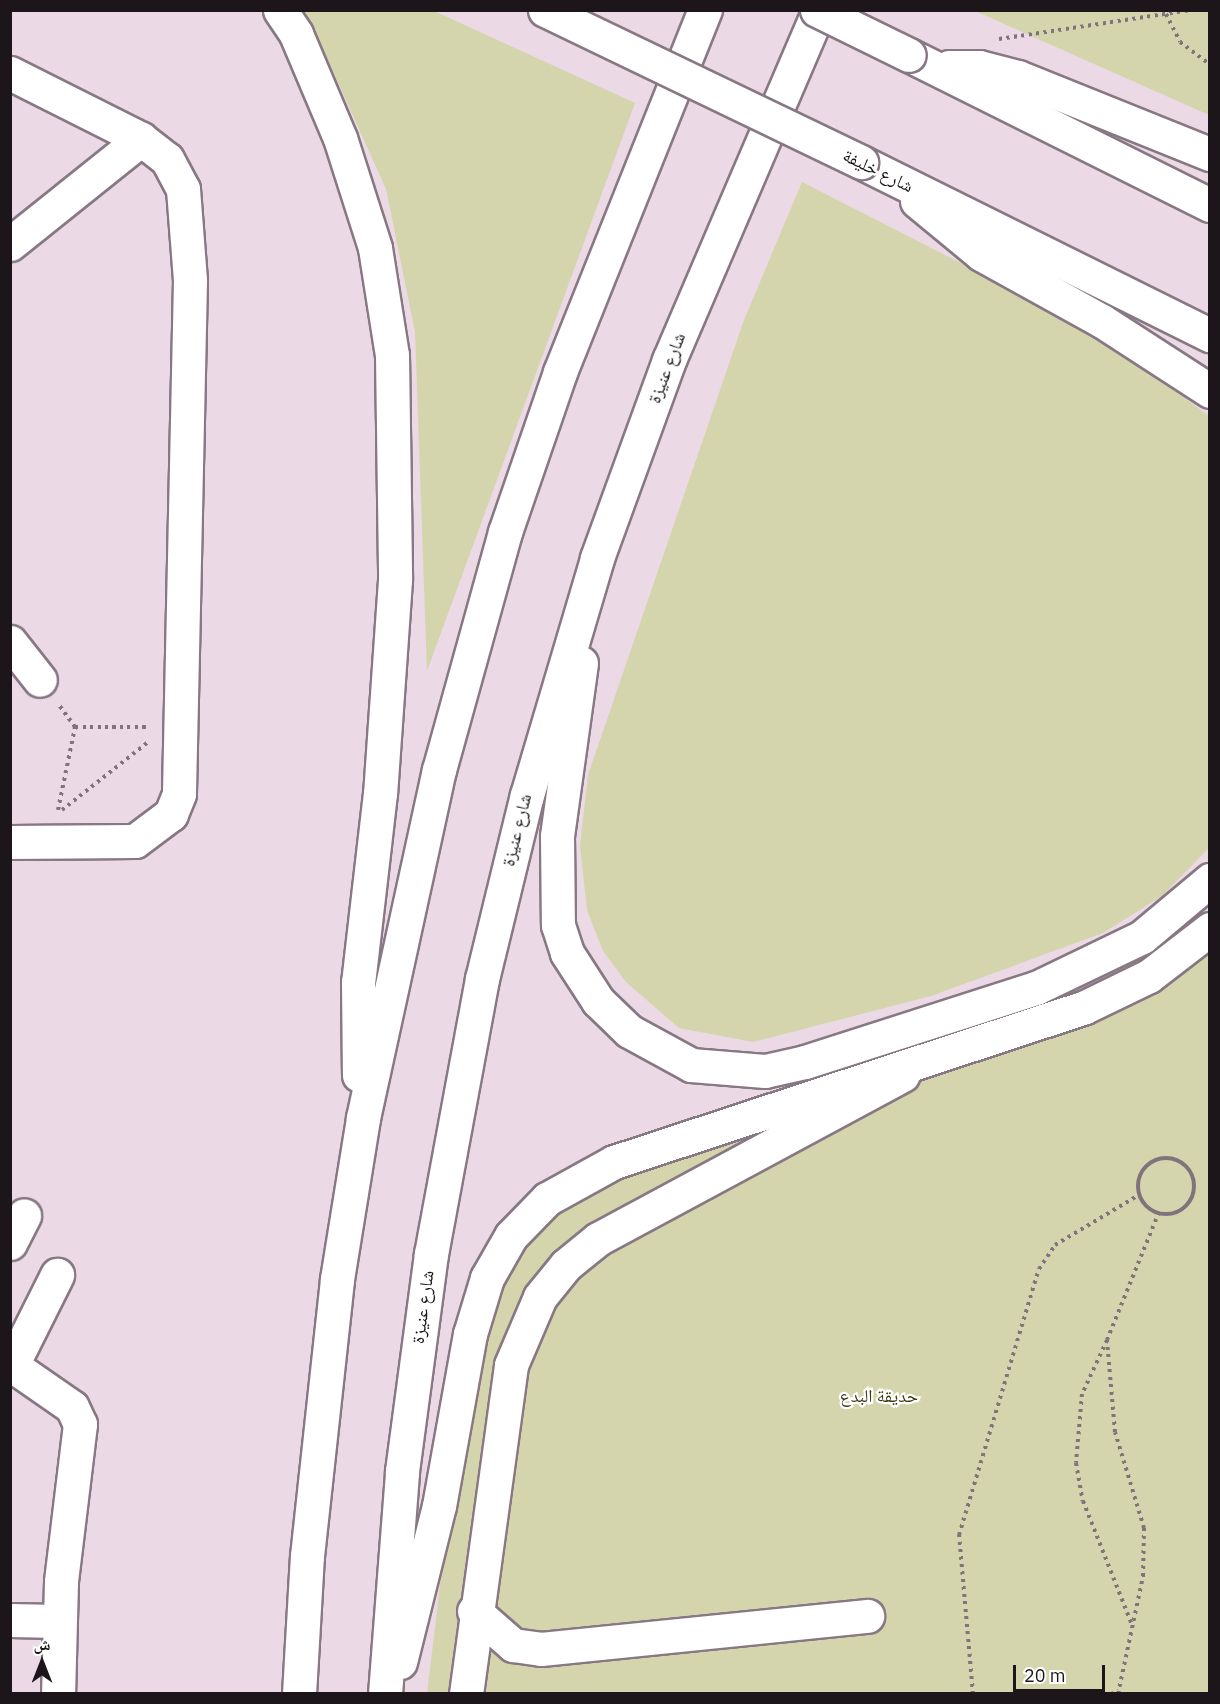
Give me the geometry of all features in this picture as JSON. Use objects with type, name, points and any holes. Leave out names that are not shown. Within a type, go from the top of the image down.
[{"type":"main road","points":[[280,10],[296,33],[344,149],[375,248],[392,355],[395,580],[383,758],[358,982],[363,1118]]},
{"type":"main road","name":"شارع خليفة","points":[[545,10],[861,162],[1209,335]]},
{"type":"main road","points":[[299,1694],[322,1398],[363,1118],[436,781],[505,532],[591,288],[705,10]]},
{"type":"main road","points":[[818,10],[1209,205]]},
{"type":"main road","name":"شارع عنيزة","points":[[385,1694],[402,1471],[453,1120],[509,862],[597,558],[669,360],[818,10]]},
{"type":"main road","points":[[922,61],[979,67],[1018,77],[1209,154]]},
{"type":"main road","points":[[10,73],[141,139],[167,159],[183,189],[190,280],[175,726],[179,794],[155,831],[112,844],[10,842]]},
{"type":"main road","points":[[10,244],[141,139]]},
{"type":"main road","points":[[894,179],[945,229],[981,254],[1102,321],[1209,391]]},
{"type":"main road","points":[[597,558],[556,836],[557,915],[567,953],[598,1000],[629,1031],[663,1052],[723,1071],[765,1071],[805,1062],[1087,967],[1142,938],[1209,880]]},
{"type":"main road","points":[[10,642],[40,680]]},
{"type":"main road","points":[[385,1694],[411,1627],[470,1334],[487,1278],[511,1236],[547,1199],[589,1172],[1083,1008],[1149,976],[1209,929]]},
{"type":"main road","points":[[466,1694],[474,1611],[511,1365],[529,1316],[553,1279],[580,1253],[631,1219],[800,1134],[930,1059]]},
{"type":"main road","points":[[57,1275],[11,1364],[72,1407],[80,1424],[58,1621],[58,1694]]},
{"type":"main road","points":[[474,1611],[513,1645],[541,1649],[867,1616]]},
{"type":"main road","points":[[10,1620],[58,1621]]},
{"type":"path","points":[[993,42],[1024,32],[1191,10]]},
{"type":"path","points":[[1166,14],[1180,42],[1209,65]]},
{"type":"path","points":[[175,726],[131,756],[57,814],[75,728],[175,726]]},
{"type":"path","points":[[1167,1159],[1189,1166],[1196,1180],[1189,1202],[1179,1210],[1159,1212],[1139,1195],[1139,1175],[1146,1166],[1167,1159]]},
{"type":"path","points":[[972,1694],[959,1535],[1039,1269],[1055,1245],[1139,1195]]},
{"type":"path","points":[[1132,1626],[1083,1501],[1076,1463],[1082,1394],[1107,1340],[1159,1212]]},
{"type":"path","points":[[1107,1340],[1115,1432],[1144,1528],[1132,1626],[1118,1692],[1111,1694]]},
{"type":"green space","points":[[297,11],[434,11],[635,103],[427,671],[415,332],[386,189],[322,47]]},
{"type":"green space","points":[[975,11],[1209,11],[1209,115]]},
{"type":"green space","points":[[802,182],[1092,330],[1209,416],[1209,848],[1162,896],[1103,933],[931,996],[753,1042],[679,1028],[626,982],[603,951],[587,910],[580,846],[588,775],[744,320]]},
{"type":"green space","name":"حديقة البدع","points":[[1209,944],[1209,1693],[427,1694],[449,1509],[482,1313],[520,1247],[565,1199]]}]
